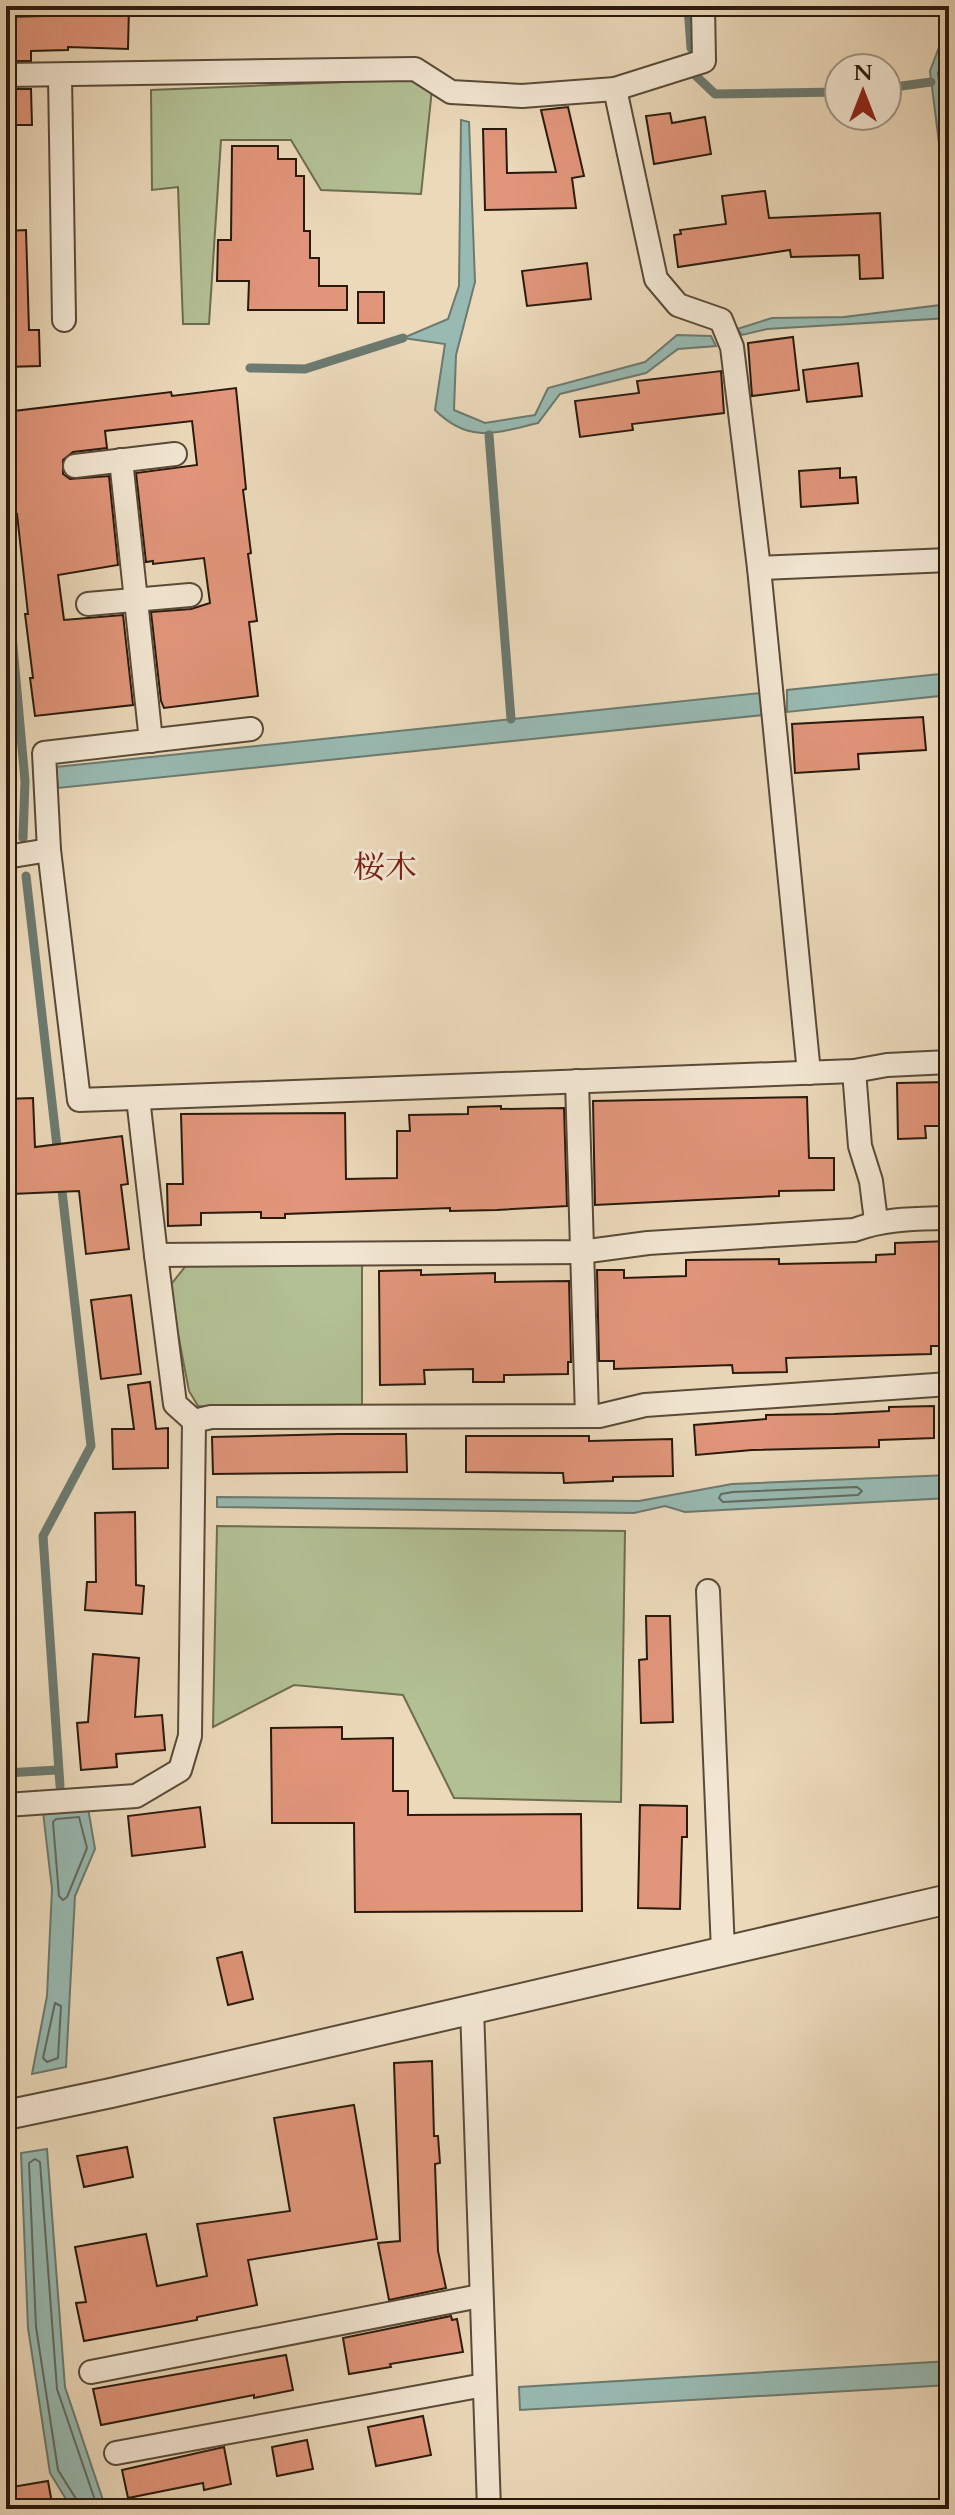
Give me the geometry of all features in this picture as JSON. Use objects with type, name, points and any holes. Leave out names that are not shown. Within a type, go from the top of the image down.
[{"type":"street","points":[[6,75],[415,69],[451,92],[522,96],[615,89],[704,61],[703,6]]},
{"type":"street","points":[[60,76],[64,320]]},
{"type":"street","points":[[615,89],[656,279],[678,305],[721,320],[732,347],[759,568],[809,1073]]},
{"type":"street","points":[[75,466],[175,454]]},
{"type":"street","points":[[121,460],[151,741]]},
{"type":"street","points":[[759,568],[949,560]]},
{"type":"street","points":[[88,604],[190,595]]},
{"type":"street","points":[[251,729],[44,753],[49,850],[79,1100],[809,1073],[949,1062]]},
{"type":"street","points":[[6,857],[49,850]]},
{"type":"street","points":[[854,1071],[860,1146],[871,1181],[876,1221]]},
{"type":"street","points":[[577,1081],[587,1416]]},
{"type":"street","points":[[6,1805],[136,1796],[180,1770],[190,1736],[194,1421],[175,1404],[138,1098]]},
{"type":"street","points":[[156,1255],[581,1252],[648,1243],[854,1230],[876,1221],[949,1218]]},
{"type":"street","points":[[194,1421],[211,1417],[599,1416],[645,1405],[949,1384]]},
{"type":"street","points":[[708,1591],[723,1951]]},
{"type":"street","points":[[6,2115],[949,1899]]},
{"type":"street","points":[[472,2008],[489,2509]]},
{"type":"street","points":[[91,2372],[480,2296]]},
{"type":"street","points":[[116,2453],[484,2385]]},
{"type":"green space","points":[[417,79],[432,89],[421,194],[321,190],[291,140],[221,140],[209,324],[183,324],[178,187],[152,190],[151,90]]},
{"type":"green space","points":[[188,1263],[362,1263],[362,1407],[198,1406],[189,1391],[169,1287]]},
{"type":"green space","points":[[217,1526],[625,1531],[621,1802],[454,1798],[403,1695],[294,1685],[213,1727]]},
{"type":"water","points":[[949,21],[949,194],[943,175],[930,71]]},
{"type":"water","points":[[461,120],[469,122],[475,282],[456,355],[454,410],[485,423],[535,415],[548,388],[645,362],[677,335],[711,336],[716,346],[678,349],[646,373],[560,394],[538,423],[509,430],[472,432],[448,421],[435,410],[445,344],[403,338],[448,319],[459,286]]},
{"type":"water","points":[[949,304],[949,318],[767,329],[742,335],[737,329],[772,318],[844,317]]},
{"type":"water","points":[[949,673],[949,695],[787,712],[787,690]]},
{"type":"water","points":[[760,693],[763,715],[58,788],[56,767]]},
{"type":"water","points":[[949,1475],[949,1498],[685,1512],[665,1506],[634,1513],[217,1507],[217,1497],[639,1501],[732,1484]]},
{"type":"water","points":[[88,1808],[95,1849],[75,1896],[66,2067],[32,2074],[47,1996],[52,1889],[43,1812]]},
{"type":"water","points":[[47,2149],[65,2387],[106,2509],[72,2509],[50,2473],[28,2328],[21,2153]]},
{"type":"water","points":[[949,2361],[949,2385],[520,2410],[519,2387]]},
{"type":"building","points":[[80,6],[129,6],[128,49],[68,47],[68,50],[31,51],[31,61],[6,61],[6,17],[80,15]]},
{"type":"building","points":[[6,89],[31,89],[32,125],[6,125]]},
{"type":"building","points":[[568,107],[584,176],[572,178],[576,208],[485,210],[483,129],[506,129],[507,173],[556,172],[541,110]]},
{"type":"building","points":[[670,113],[672,123],[705,117],[711,154],[654,164],[646,116]]},
{"type":"building","points":[[232,146],[278,146],[278,159],[296,159],[296,176],[304,176],[304,231],[310,231],[310,258],[319,258],[319,286],[347,286],[347,310],[248,310],[249,281],[217,281],[218,240],[231,240]]},
{"type":"building","points":[[765,191],[769,218],[880,213],[883,278],[860,279],[859,255],[791,257],[790,250],[678,267],[674,235],[681,234],[680,230],[726,224],[722,196]]},
{"type":"building","points":[[26,230],[29,330],[39,330],[40,366],[6,367],[6,231]]},
{"type":"building","points":[[587,263],[591,299],[527,306],[522,271]]},
{"type":"building","points":[[358,292],[384,292],[384,323],[358,323]]},
{"type":"building","points":[[793,337],[799,390],[752,396],[748,343]]},
{"type":"building","points":[[858,363],[862,396],[807,402],[803,370]]},
{"type":"building","points":[[721,371],[724,413],[632,424],[633,430],[580,437],[575,401],[639,393],[637,381]]},
{"type":"building","points":[[236,388],[251,553],[248,554],[257,621],[249,622],[258,696],[164,708],[161,701],[151,612],[191,609],[210,603],[204,558],[153,564],[153,561],[146,562],[136,473],[197,465],[192,421],[105,431],[107,448],[73,452],[63,460],[63,474],[70,479],[109,476],[118,565],[58,575],[64,620],[123,615],[133,705],[35,716],[17,514],[13,515],[6,456],[6,412],[171,392],[172,396]]},
{"type":"building","points":[[840,468],[840,478],[856,477],[858,503],[801,507],[799,471]]},
{"type":"building","points":[[923,717],[926,750],[858,754],[859,769],[795,773],[792,724]]},
{"type":"building","points":[[949,1082],[949,1126],[925,1126],[926,1138],[898,1139],[897,1083]]},
{"type":"building","points":[[807,1097],[809,1158],[834,1158],[834,1190],[779,1191],[779,1196],[595,1205],[593,1101]]},
{"type":"building","points":[[33,1098],[35,1147],[122,1136],[128,1184],[121,1185],[129,1249],[86,1254],[79,1191],[12,1194],[10,1140],[6,1140],[6,1099]]},
{"type":"building","points":[[501,1106],[501,1109],[564,1108],[567,1206],[285,1214],[285,1218],[261,1218],[261,1212],[201,1213],[201,1225],[168,1226],[167,1184],[183,1184],[181,1114],[345,1113],[346,1179],[397,1178],[397,1131],[410,1131],[409,1115],[468,1114],[468,1107]]},
{"type":"building","points":[[949,1241],[949,1346],[931,1346],[931,1354],[786,1358],[787,1372],[733,1373],[732,1365],[614,1369],[614,1361],[599,1361],[597,1270],[624,1270],[624,1278],[686,1276],[686,1260],[779,1259],[779,1264],[876,1262],[876,1255],[895,1254],[895,1243]]},
{"type":"building","points":[[421,1270],[421,1275],[495,1273],[495,1282],[569,1281],[571,1362],[568,1362],[568,1374],[504,1375],[504,1382],[473,1382],[473,1369],[424,1370],[425,1384],[380,1385],[379,1271]]},
{"type":"building","points":[[131,1295],[141,1374],[101,1379],[91,1300]]},
{"type":"building","points":[[150,1382],[156,1429],[168,1428],[168,1468],[113,1469],[112,1429],[134,1429],[128,1385]]},
{"type":"building","points":[[934,1406],[934,1438],[879,1440],[879,1447],[752,1450],[696,1455],[694,1425],[766,1419],[766,1415],[834,1414],[889,1411],[889,1407]]},
{"type":"building","points":[[406,1434],[407,1472],[213,1474],[212,1437]]},
{"type":"building","points":[[466,1436],[589,1436],[589,1441],[672,1439],[673,1476],[613,1477],[613,1481],[564,1483],[563,1473],[466,1472]]},
{"type":"building","points":[[135,1512],[136,1585],[144,1586],[142,1614],[85,1610],[87,1582],[96,1582],[95,1513]]},
{"type":"building","points":[[646,1616],[670,1616],[673,1722],[641,1723],[639,1660],[647,1659]]},
{"type":"building","points":[[93,1654],[139,1658],[135,1717],[162,1715],[165,1750],[116,1754],[117,1767],[81,1770],[77,1723],[88,1722]]},
{"type":"building","points":[[342,1727],[342,1739],[393,1738],[393,1791],[408,1791],[408,1815],[581,1814],[582,1911],[355,1912],[354,1823],[272,1823],[271,1728]]},
{"type":"building","points":[[640,1805],[687,1806],[687,1837],[682,1837],[680,1909],[638,1908]]},
{"type":"building","points":[[200,1807],[205,1847],[132,1856],[128,1816]]},
{"type":"building","points":[[242,1952],[253,1999],[228,2005],[217,1958]]},
{"type":"building","points":[[432,2061],[434,2136],[438,2136],[440,2163],[435,2164],[438,2251],[446,2288],[389,2300],[378,2243],[400,2241],[394,2063]]},
{"type":"building","points":[[354,2105],[377,2239],[248,2260],[257,2305],[197,2317],[197,2320],[84,2341],[76,2303],[86,2302],[75,2247],[146,2234],[157,2286],[207,2276],[197,2224],[290,2211],[274,2118]]},
{"type":"building","points":[[127,2147],[133,2177],[84,2187],[77,2156]]},
{"type":"building","points":[[451,2316],[452,2320],[457,2319],[463,2352],[349,2374],[343,2338]]},
{"type":"building","points":[[286,2355],[293,2390],[101,2425],[93,2389]]},
{"type":"building","points":[[423,2416],[431,2455],[376,2466],[368,2427]]},
{"type":"building","points":[[307,2440],[313,2469],[277,2476],[272,2447]]},
{"type":"building","points":[[224,2447],[231,2484],[204,2490],[203,2483],[128,2498],[122,2470]]},
{"type":"building","points":[[48,2481],[53,2509],[9,2509],[6,2488]]},
{"type":"waterway","points":[[688,6],[691,48]]},
{"type":"waterway","points":[[694,74],[715,94],[823,92]]},
{"type":"waterway","points":[[903,86],[931,82]]},
{"type":"waterway","points":[[250,368],[305,369],[403,338]]},
{"type":"waterway","points":[[489,435],[511,719]]},
{"type":"waterway","points":[[6,568],[25,781],[23,838]]},
{"type":"waterway","points":[[26,876],[58,1155]]},
{"type":"waterway","points":[[60,1786],[43,1536],[91,1446],[61,1182]]},
{"type":"waterway","points":[[6,1773],[57,1770]]},
{"type":"district","name":"桜木","points":[[385,867]]}]
